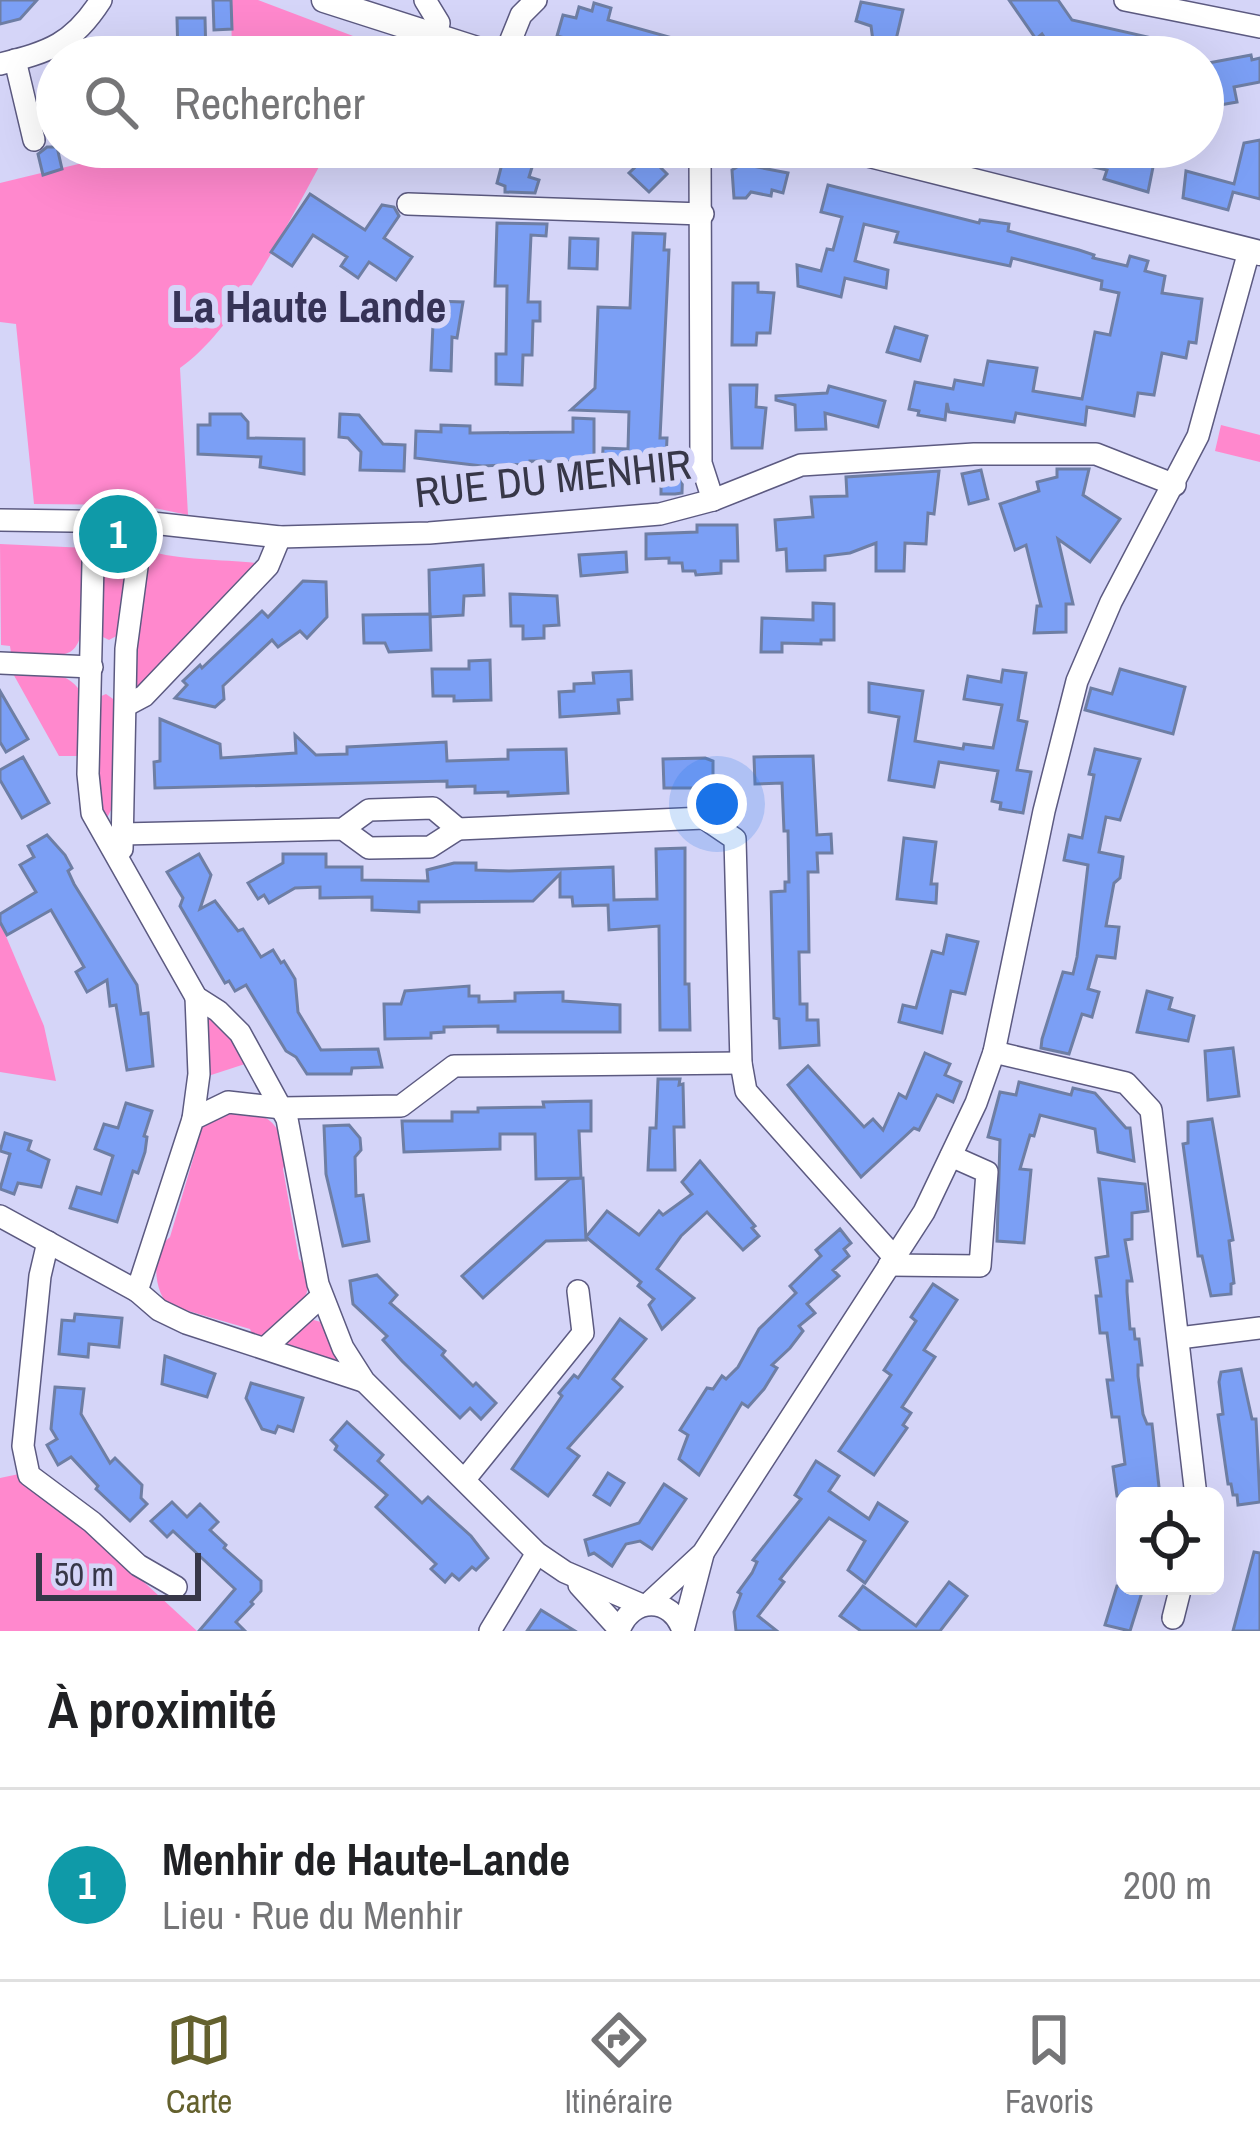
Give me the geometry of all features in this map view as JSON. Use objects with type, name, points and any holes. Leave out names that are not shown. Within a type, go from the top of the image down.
[{"type":"street","points":[[72,36],[101,0]]},
{"type":"street","points":[[324,0],[430,36]]},
{"type":"street","points":[[424,0],[439,23],[436,36]]},
{"type":"street","points":[[512,36],[521,15],[536,0]]},
{"type":"street","points":[[1125,0],[1190,8],[1260,27]]},
{"type":"street","points":[[7,62],[34,140]]},
{"type":"street","points":[[701,168],[701,463],[713,500]]},
{"type":"street","points":[[196,998],[218,1011],[240,1034],[287,1119],[321,1297],[364,1381],[620,1630],[627,1614],[703,1553],[924,1212],[951,1156],[994,1052],[1044,812],[1077,681],[1111,602],[1198,436],[1255,252],[921,168]]},
{"type":"street","points":[[408,204],[703,214]]},
{"type":"street","name":"RUE DU MENHIR","points":[[0,520],[143,522],[280,538],[428,532],[660,514],[713,500],[802,465],[974,454],[1096,454],[1175,485]]},
{"type":"street","points":[[94,521],[88,774],[92,813],[196,998],[200,1074],[194,1119],[137,1291]]},
{"type":"street","points":[[121,867],[126,649],[143,522]]},
{"type":"street","points":[[127,705],[144,696],[268,566],[280,538]]},
{"type":"street","points":[[0,663],[92,668]]},
{"type":"street","points":[[122,834],[343,829],[369,810],[433,808],[458,829]]},
{"type":"street","points":[[343,829],[369,848],[430,847],[458,829],[704,818],[735,838],[741,1063],[746,1091],[891,1261],[980,1266],[987,1172],[951,1156]]},
{"type":"street","points":[[994,1052],[1126,1083],[1150,1110],[1195,1487]]},
{"type":"street","points":[[194,1119],[228,1102],[282,1108],[401,1106],[454,1066],[741,1063]]},
{"type":"street","points":[[0,1216],[186,1323],[364,1381]]},
{"type":"street","points":[[48,1242],[40,1276],[23,1446],[25,1467],[138,1565],[176,1587]]},
{"type":"street","points":[[465,1479],[583,1334],[578,1291]]},
{"type":"street","points":[[266,1348],[321,1297]]},
{"type":"street","points":[[1179,1339],[1260,1328]]},
{"type":"street","points":[[490,1631],[538,1553]]},
{"type":"street","points":[[683,1631],[703,1553]]},
{"type":"street","points":[[565,1572],[645,1604],[658,1604],[675,1614],[683,1631]]},
{"type":"street","points":[[1173,1618],[1179,1595]]},
{"type":"shaded area","points":[[231,0],[258,0],[353,36],[232,36]]},
{"type":"shaded area","points":[[62,168],[318,168],[244,297],[224,325],[180,368],[188,515],[140,505],[34,504],[16,324],[0,322],[0,183]]},
{"type":"shaded area","points":[[1221,425],[1260,435],[1260,462],[1215,451]]},
{"type":"shaded area","points":[[0,544],[87,548],[84,621],[70,652],[49,656],[11,653],[10,646],[1,645]]},
{"type":"shaded area","points":[[133,546],[120,634],[109,640],[101,636],[102,549]]},
{"type":"shaded area","points":[[146,550],[257,563],[138,687],[132,686]]},
{"type":"shaded area","points":[[11,670],[59,675],[80,691],[78,756],[59,756]]},
{"type":"shaded area","points":[[106,694],[116,701],[113,806],[106,820],[98,816],[99,697]]},
{"type":"shaded area","points":[[0,922],[44,1026],[56,1081],[0,1072]]},
{"type":"shaded area","points":[[207,1019],[215,1019],[227,1030],[248,1063],[205,1077]]},
{"type":"shaded area","points":[[233,1108],[270,1120],[279,1133],[288,1154],[283,1169],[299,1259],[309,1270],[306,1294],[295,1314],[254,1338],[250,1329],[185,1310],[175,1314],[156,1275],[159,1247],[170,1237],[196,1149],[195,1127]]},
{"type":"shaded area","points":[[310,1319],[321,1322],[341,1361],[338,1364],[287,1346],[286,1341]]},
{"type":"shaded area","points":[[19,1474],[69,1513],[197,1631],[0,1631],[0,1478]]},
{"type":"building","points":[[0,0],[37,0],[20,19],[0,24]]},
{"type":"building","points":[[213,0],[231,0],[232,29],[214,30]]},
{"type":"building","points":[[1009,0],[1058,0],[1072,20],[1143,36],[1042,34],[1034,36]]},
{"type":"building","points":[[861,2],[903,10],[897,36],[872,36],[871,26],[856,21]]},
{"type":"building","points":[[594,3],[611,8],[608,20],[665,36],[557,36],[563,15],[576,18],[579,7],[592,11]]},
{"type":"building","points":[[177,18],[205,18],[205,36],[177,36]]},
{"type":"building","points":[[1260,58],[1260,82],[1234,87],[1237,102],[1224,104],[1224,60]]},
{"type":"building","points":[[1260,140],[1260,199],[1233,192],[1228,210],[1183,198],[1186,171],[1234,184],[1244,143]]},
{"type":"building","points":[[501,168],[532,168],[529,177],[539,180],[535,193],[505,192],[505,186],[497,183]]},
{"type":"building","points":[[634,168],[661,168],[667,174],[649,192],[629,173]]},
{"type":"building","points":[[762,168],[788,173],[783,193],[751,192],[746,198],[734,198],[732,170]]},
{"type":"building","points":[[1098,168],[1153,168],[1148,192],[1104,179],[1107,170]]},
{"type":"building","points":[[828,185],[979,223],[1009,224],[1008,231],[1093,258],[1127,266],[1130,256],[1148,261],[1145,271],[1165,276],[1162,293],[1202,299],[1196,343],[1189,342],[1186,358],[1162,353],[1154,395],[1138,393],[1134,416],[1087,407],[1085,425],[1016,413],[1014,422],[949,412],[947,403],[945,420],[918,415],[919,411],[909,409],[915,382],[953,389],[955,380],[983,385],[988,361],[1037,368],[1033,391],[1082,399],[1095,332],[1110,335],[1119,293],[1101,289],[1102,281],[1012,258],[1010,266],[895,242],[898,232],[864,224],[855,261],[888,270],[886,288],[845,278],[841,297],[798,286],[797,265],[821,271],[827,249],[833,250],[842,217],[821,212]]},
{"type":"building","points":[[310,194],[365,230],[382,205],[394,207],[399,216],[384,238],[412,257],[396,280],[369,262],[358,278],[341,266],[347,257],[313,235],[292,266],[271,252]]},
{"type":"building","points":[[497,223],[547,224],[546,236],[531,235],[528,302],[540,302],[540,321],[533,321],[532,355],[523,355],[522,385],[496,384],[496,354],[506,354],[507,286],[495,286]]},
{"type":"building","points":[[633,233],[665,234],[664,250],[669,250],[660,438],[667,438],[666,460],[683,460],[682,493],[661,494],[661,479],[602,473],[603,448],[628,449],[629,412],[571,410],[595,388],[598,307],[630,308]]},
{"type":"building","points":[[570,238],[598,239],[597,269],[569,268]]},
{"type":"building","points":[[733,283],[758,283],[758,292],[774,293],[770,333],[757,333],[756,345],[732,345]]},
{"type":"building","points":[[434,301],[463,302],[457,338],[452,337],[451,371],[431,370]]},
{"type":"building","points":[[895,327],[927,336],[920,361],[887,352]]},
{"type":"building","points":[[730,385],[757,385],[756,407],[766,408],[762,448],[732,448]]},
{"type":"building","points":[[829,386],[885,401],[878,427],[825,413],[826,429],[796,430],[795,405],[776,400],[776,396],[827,393]]},
{"type":"building","points":[[210,414],[241,414],[248,422],[248,438],[304,439],[304,474],[260,467],[261,457],[198,454],[198,425],[210,425]]},
{"type":"building","points":[[340,414],[359,415],[383,444],[405,445],[404,471],[360,470],[361,452],[348,438],[339,437]]},
{"type":"building","points":[[573,418],[594,419],[594,462],[482,466],[415,458],[416,431],[441,432],[441,425],[470,426],[470,433],[573,432]]},
{"type":"building","points":[[1057,469],[1089,469],[1083,495],[1120,519],[1090,562],[1058,539],[1073,604],[1066,604],[1066,632],[1034,633],[1037,606],[1041,606],[1026,545],[1015,550],[1000,504],[1039,491],[1037,482],[1057,477]]},
{"type":"building","points":[[981,470],[988,499],[969,504],[962,474]]},
{"type":"building","points":[[939,471],[926,544],[905,543],[904,571],[876,571],[876,543],[825,556],[825,570],[787,571],[786,549],[777,550],[775,520],[813,517],[811,497],[847,496],[846,477]]},
{"type":"building","points":[[697,525],[737,525],[738,561],[721,561],[721,573],[696,575],[683,571],[682,563],[669,563],[669,558],[646,559],[646,534],[697,532]]},
{"type":"building","points":[[626,552],[627,572],[581,576],[579,555]]},
{"type":"building","points":[[483,565],[484,595],[464,596],[463,615],[430,617],[429,570]]},
{"type":"building","points":[[303,581],[326,582],[327,617],[307,638],[300,631],[278,647],[272,640],[223,686],[224,699],[215,707],[175,698],[187,685],[183,681],[200,665],[202,668],[262,611],[268,617]]},
{"type":"building","points":[[510,594],[557,596],[559,625],[544,626],[544,638],[523,639],[523,626],[511,626]]},
{"type":"building","points":[[813,603],[834,604],[834,640],[782,643],[782,652],[761,652],[762,618],[813,620]]},
{"type":"building","points":[[430,614],[431,650],[389,652],[385,643],[364,643],[363,615]]},
{"type":"building","points":[[490,660],[491,700],[433,696],[432,669],[469,669],[469,661]]},
{"type":"building","points":[[1120,669],[1185,687],[1173,734],[1085,710],[1091,688],[1112,694]]},
{"type":"building","points":[[1003,670],[1026,673],[1018,720],[1027,722],[1017,770],[1031,772],[1023,813],[1000,809],[1001,803],[992,801],[998,771],[939,762],[934,787],[889,780],[899,717],[869,712],[869,683],[923,691],[915,741],[963,749],[964,744],[993,748],[1002,705],[964,699],[968,676],[1001,682]]},
{"type":"building","points":[[631,671],[632,699],[618,700],[619,713],[560,717],[559,692],[574,691],[574,684],[594,683],[593,673]]},
{"type":"building","points":[[0,691],[28,739],[6,752],[0,742]]},
{"type":"building","points":[[160,719],[220,744],[221,758],[296,753],[295,735],[316,755],[347,754],[347,747],[446,742],[447,761],[508,759],[508,750],[566,749],[568,793],[475,793],[475,786],[447,787],[447,781],[155,788]]},
{"type":"building","points":[[1095,749],[1140,759],[1120,820],[1106,817],[1099,852],[1123,857],[1106,926],[1119,927],[1115,958],[1097,956],[1088,989],[1099,992],[1092,1017],[1082,1014],[1069,1054],[1041,1048],[1063,972],[1073,974],[1077,957],[1088,865],[1064,860],[1069,835],[1082,838]]},
{"type":"building","points":[[813,756],[817,835],[831,834],[832,853],[817,853],[818,872],[808,872],[809,952],[799,952],[800,1004],[807,1004],[807,1020],[818,1020],[819,1045],[780,1048],[779,1019],[774,1018],[771,892],[785,891],[785,882],[789,882],[788,831],[784,831],[782,783],[755,784],[754,757]]},
{"type":"building","points":[[23,757],[49,803],[22,818],[0,780],[0,770]]},
{"type":"building","points":[[663,759],[713,761],[713,775],[700,788],[664,788]]},
{"type":"building","points":[[47,835],[65,855],[74,884],[137,985],[141,1014],[148,1013],[153,1066],[127,1070],[107,980],[87,992],[76,972],[84,967],[51,910],[7,935],[0,922],[0,914],[36,892],[20,865],[34,857],[28,846]]},
{"type":"building","points":[[904,838],[936,842],[931,884],[937,884],[936,903],[897,899]]},
{"type":"building","points":[[685,848],[685,984],[689,984],[690,1030],[660,1030],[659,926],[609,930],[608,905],[573,906],[572,897],[560,897],[560,874],[533,901],[419,902],[419,912],[372,910],[372,897],[320,898],[320,887],[295,888],[269,903],[264,895],[258,899],[248,883],[283,863],[283,854],[326,854],[326,867],[362,867],[362,880],[428,881],[427,870],[454,863],[476,863],[476,870],[509,871],[613,867],[614,900],[657,899],[656,849]]},
{"type":"building","points":[[199,854],[211,875],[200,909],[215,901],[238,931],[243,929],[261,957],[273,950],[284,961],[295,979],[298,1012],[321,1050],[378,1049],[382,1067],[352,1068],[351,1074],[307,1074],[286,1051],[246,985],[235,991],[229,981],[225,983],[180,906],[183,898],[167,872]]},
{"type":"building","points":[[947,935],[978,942],[965,994],[951,991],[942,1033],[899,1022],[903,1005],[916,1008],[932,951],[943,954]]},
{"type":"building","points":[[469,986],[469,996],[479,996],[479,1002],[515,1001],[515,993],[563,992],[563,1001],[620,1005],[620,1032],[444,1027],[444,1032],[431,1033],[431,1038],[385,1039],[384,1004],[401,1004],[405,991]]},
{"type":"building","points":[[1147,991],[1172,998],[1169,1009],[1194,1016],[1188,1041],[1137,1032]]},
{"type":"building","points":[[1233,1048],[1239,1096],[1208,1100],[1205,1051]]},
{"type":"building","points":[[925,1053],[950,1064],[945,1075],[961,1082],[953,1102],[937,1095],[919,1130],[914,1128],[861,1177],[788,1085],[808,1066],[864,1127],[873,1119],[883,1130],[899,1094],[906,1098]]},
{"type":"building","points":[[658,1079],[680,1079],[679,1085],[683,1084],[684,1127],[674,1127],[675,1170],[648,1170]]},
{"type":"building","points":[[1019,1082],[1071,1095],[1073,1088],[1095,1093],[1130,1128],[1134,1161],[1098,1152],[1095,1129],[1040,1115],[1020,1169],[1031,1170],[1024,1243],[997,1241],[1000,1140],[988,1137],[1000,1092],[1016,1095]]},
{"type":"building","points":[[591,1101],[591,1131],[579,1131],[581,1178],[536,1179],[535,1134],[500,1134],[500,1149],[404,1152],[402,1121],[452,1121],[452,1112],[478,1112],[478,1108]]},
{"type":"building","points":[[126,1103],[152,1111],[144,1136],[145,1152],[138,1173],[133,1171],[117,1222],[70,1208],[77,1187],[101,1194],[113,1156],[95,1149],[104,1124],[118,1128]]},
{"type":"building","points":[[1212,1119],[1233,1240],[1229,1241],[1234,1283],[1231,1294],[1211,1296],[1202,1256],[1198,1256],[1183,1144],[1188,1143],[1188,1122]]},
{"type":"building","points":[[349,1125],[360,1138],[361,1150],[355,1157],[356,1196],[363,1195],[369,1241],[343,1246],[326,1174],[324,1126]]},
{"type":"building","points":[[5,1133],[31,1141],[28,1150],[49,1160],[41,1187],[18,1183],[14,1194],[0,1189],[10,1154],[0,1151]]},
{"type":"building","points":[[700,1161],[759,1236],[743,1250],[707,1212],[681,1236],[657,1269],[694,1298],[662,1329],[649,1305],[654,1299],[638,1286],[641,1282],[586,1237],[607,1211],[639,1235],[659,1211],[663,1215],[692,1194],[682,1182]]},
{"type":"building","points":[[583,1178],[586,1240],[546,1241],[483,1298],[462,1276],[570,1179]]},
{"type":"building","points":[[1099,1179],[1145,1184],[1148,1211],[1132,1213],[1132,1239],[1125,1240],[1132,1281],[1127,1281],[1127,1292],[1130,1329],[1139,1339],[1143,1414],[1147,1424],[1152,1424],[1159,1487],[1116,1489],[1113,1467],[1125,1464],[1119,1417],[1112,1417],[1107,1333],[1100,1333],[1096,1296],[1101,1296],[1096,1258],[1108,1256]]},
{"type":"building","points":[[840,1229],[851,1243],[844,1249],[849,1256],[833,1270],[839,1276],[807,1304],[815,1313],[799,1326],[803,1331],[772,1365],[777,1368],[764,1389],[748,1407],[742,1403],[699,1475],[679,1459],[688,1435],[680,1430],[707,1388],[713,1389],[722,1376],[726,1379],[738,1367],[759,1329],[796,1293],[790,1286],[821,1256],[816,1250]]},
{"type":"building","points":[[377,1275],[397,1295],[390,1303],[496,1403],[481,1419],[470,1408],[460,1418],[353,1304],[350,1281]]},
{"type":"building","points":[[933,1284],[957,1300],[924,1350],[935,1357],[902,1407],[911,1413],[903,1425],[907,1428],[874,1475],[839,1451],[891,1375],[884,1370]]},
{"type":"building","points":[[75,1314],[122,1318],[119,1347],[89,1344],[88,1357],[59,1354],[62,1320],[74,1321]]},
{"type":"building","points":[[620,1319],[646,1339],[613,1379],[622,1387],[568,1448],[579,1456],[548,1496],[512,1469],[562,1396],[559,1393],[574,1375],[578,1378]]},
{"type":"building","points":[[165,1356],[215,1374],[207,1397],[162,1384]]},
{"type":"building","points":[[1241,1369],[1252,1419],[1256,1419],[1260,1502],[1238,1505],[1228,1484],[1218,1415],[1223,1414],[1221,1372]]},
{"type":"building","points":[[251,1383],[303,1398],[293,1431],[278,1426],[275,1433],[262,1429],[246,1398]]},
{"type":"building","points":[[55,1387],[84,1389],[81,1414],[110,1463],[115,1458],[142,1485],[141,1498],[147,1504],[130,1521],[71,1457],[58,1465],[47,1445],[57,1439],[51,1429]]},
{"type":"building","points":[[347,1422],[383,1455],[378,1461],[422,1503],[428,1497],[471,1536],[488,1558],[476,1570],[472,1567],[459,1580],[452,1574],[445,1582],[431,1569],[436,1564],[376,1507],[387,1495],[335,1450],[331,1440]]},
{"type":"building","points":[[816,1461],[839,1476],[829,1491],[869,1519],[878,1503],[907,1522],[865,1583],[848,1570],[865,1541],[829,1518],[780,1579],[784,1582],[758,1616],[777,1631],[736,1631],[738,1592],[752,1573],[757,1562],[753,1560],[801,1499],[795,1495]]},
{"type":"building","points":[[608,1473],[624,1483],[610,1505],[594,1495]]},
{"type":"building","points":[[664,1484],[686,1499],[652,1549],[640,1541],[626,1544],[612,1566],[594,1553],[589,1555],[585,1540],[639,1523]]},
{"type":"building","points":[[172,1502],[187,1517],[200,1504],[218,1522],[210,1530],[224,1548],[261,1581],[261,1591],[236,1622],[245,1631],[199,1631],[235,1589],[173,1531],[167,1537],[151,1521]]},
{"type":"building","points":[[1254,1552],[1260,1553],[1260,1631],[1233,1631]]},
{"type":"building","points":[[949,1582],[967,1596],[940,1631],[861,1631],[840,1616],[863,1586],[916,1626]]},
{"type":"building","points":[[1116,1589],[1116,1595],[1141,1595],[1130,1631],[1105,1625]]},
{"type":"building","points":[[541,1610],[575,1631],[527,1631]]},
{"type":"place","name":"Menhir de Haute-Lande","points":[[118,534]]},
{"type":"district","name":"La Haute Lande","points":[[309,306]]}]
